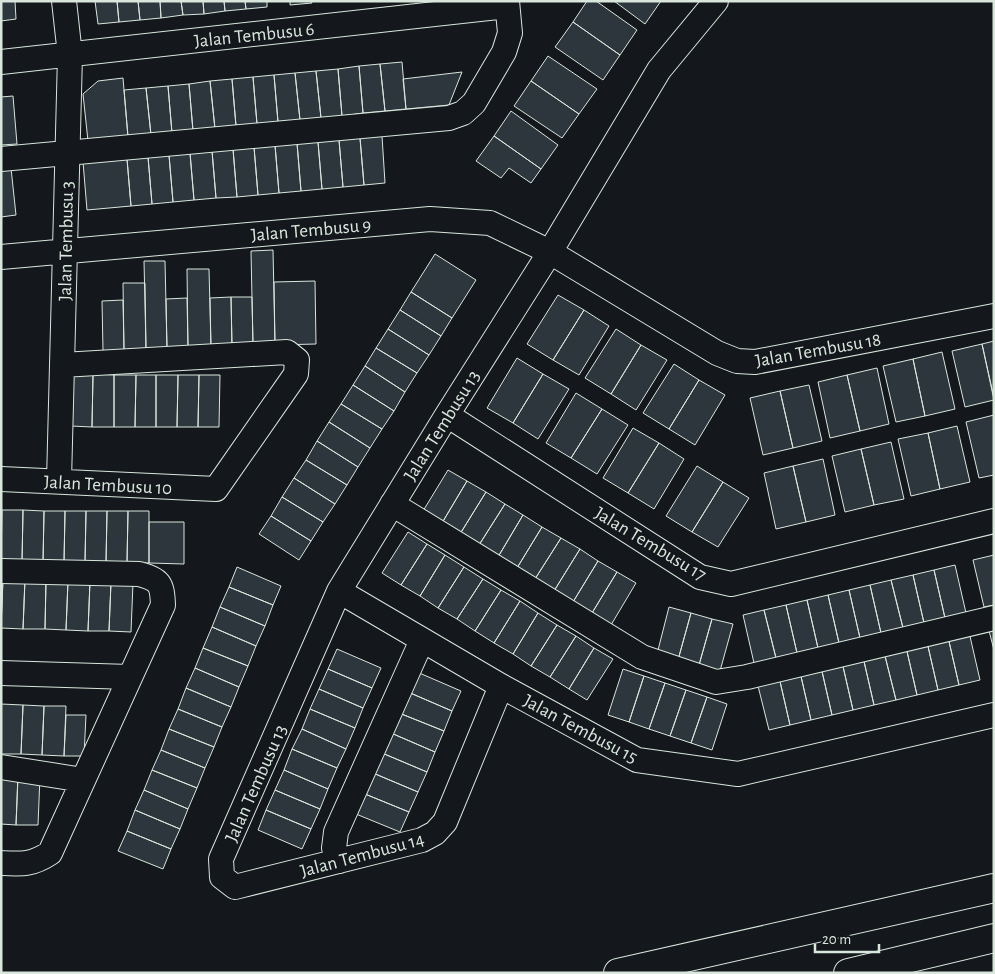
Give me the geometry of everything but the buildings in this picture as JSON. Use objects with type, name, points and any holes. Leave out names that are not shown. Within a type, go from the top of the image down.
[{"type":"highway","points":[[618,973],[994,888]]},
{"type":"highway","points":[[848,973],[994,938]]},
{"type":"street","name":"Jalan Tembusu 3","points":[[59,480],[70,55],[64,1]]},
{"type":"street","name":"Jalan Tembusu 13","points":[[222,877],[221,859],[339,590],[550,252],[659,70],[716,1]]},
{"type":"street","name":"Jalan Tembusu 6","points":[[1,62],[507,4]]},
{"type":"street","points":[[1,158],[449,118],[463,114],[474,103],[504,52],[510,33],[507,4]]},
{"type":"street","name":"Jalan Tembusu 9","points":[[1,257],[430,219],[490,223],[550,252]]},
{"type":"street","name":"Jalan Tembusu 18","points":[[550,252],[717,353],[737,361],[755,362],[994,316]]},
{"type":"street","name":"Jalan Tembusu 10","points":[[1,479],[59,480],[216,489],[296,374],[297,360],[287,352],[62,365]]},
{"type":"street","name":"Jalan Tembusu 17","points":[[447,415],[700,577],[731,584],[994,521]]},
{"type":"street","points":[[392,504],[642,658],[716,682],[747,677],[994,618]]},
{"type":"street","points":[[1,571],[139,574],[153,578],[162,589],[163,605],[50,853],[26,865],[1,863]]},
{"type":"street","name":"Jalan Tembusu 15","points":[[339,590],[501,686],[637,760],[738,774],[994,715]]},
{"type":"street","points":[[339,861],[334,848],[336,832],[422,640]]},
{"type":"street","points":[[1,673],[130,677]]},
{"type":"street","name":"Jalan Tembusu 14","points":[[222,877],[235,887],[422,840],[435,834],[445,822],[501,686]]},
{"type":"street","points":[[1,767],[83,780]]}]
